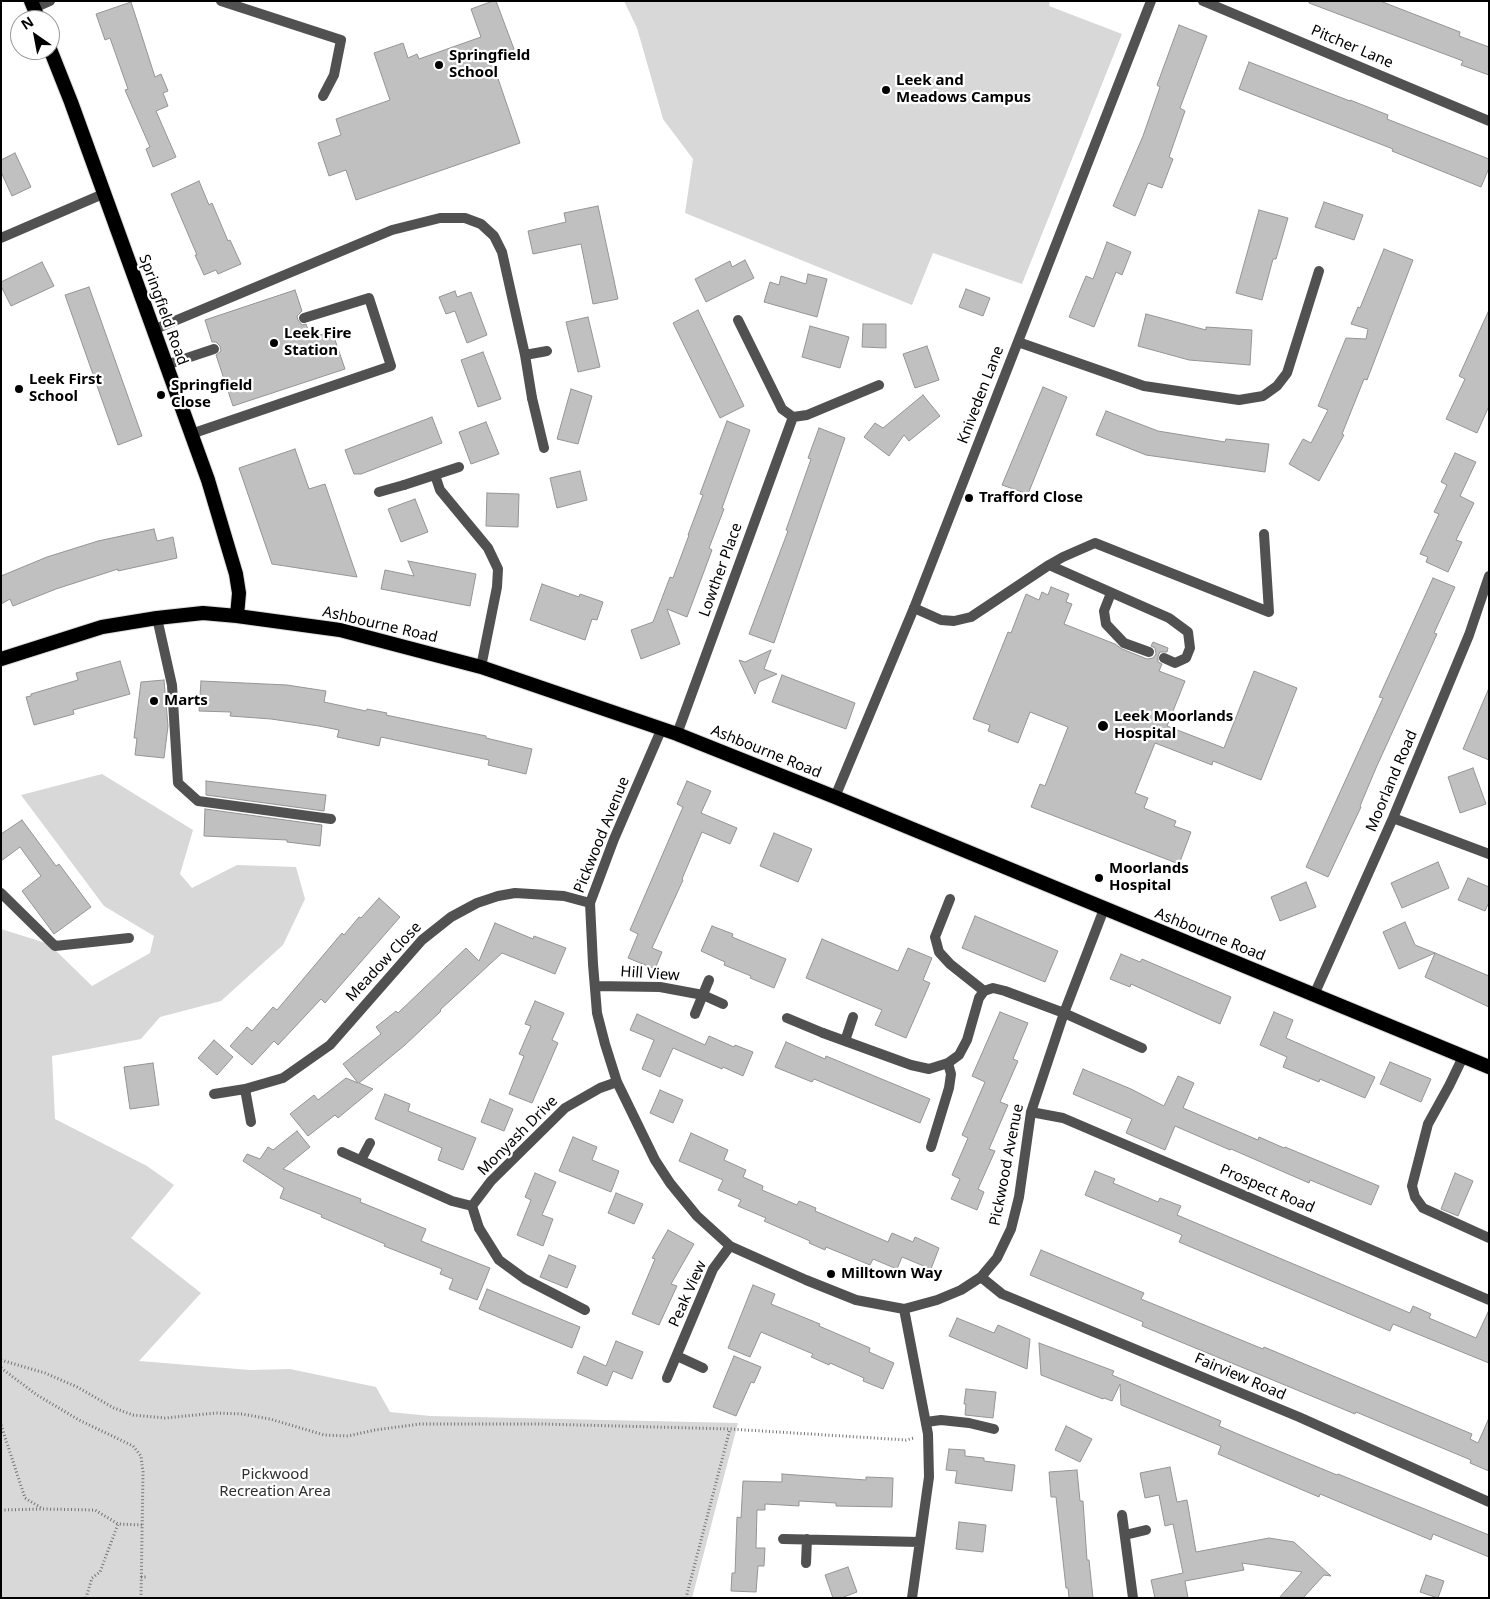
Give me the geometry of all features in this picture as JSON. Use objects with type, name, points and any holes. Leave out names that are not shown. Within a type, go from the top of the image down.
[{"type":"highway","name":"Springfield Road","points":[[54,60],[208,480],[236,574],[239,593],[237,616]]},
{"type":"highway","name":"Ashbourne Road","points":[[1,659],[102,627],[203,613],[340,630],[481,666],[662,728],[835,797],[1489,1067]]},
{"type":"street","points":[[35,10],[50,1]]},
{"type":"street","points":[[222,1],[341,40],[334,75],[323,96]]},
{"type":"street","name":"Kniveden Lane","points":[[835,797],[914,608],[1151,1]]},
{"type":"street","name":"Pitcher Lane","points":[[1204,1],[1489,121]]},
{"type":"street","points":[[1,238],[103,194]]},
{"type":"street","points":[[153,330],[392,230],[440,218],[465,218],[481,224],[494,236],[502,252],[544,448]]},
{"type":"street","points":[[1018,342],[1144,386],[1239,400],[1263,396],[1277,386],[1287,373],[1319,271]]},
{"type":"street","points":[[191,434],[391,366],[369,298],[304,318]]},
{"type":"street","points":[[738,320],[782,409],[793,417],[807,415],[879,385]]},
{"type":"street","points":[[166,365],[214,349]]},
{"type":"street","points":[[525,355],[547,351]]},
{"type":"street","name":"Lowther Place","points":[[677,734],[793,417]]},
{"type":"street","points":[[380,492],[459,466]]},
{"type":"street","points":[[435,475],[440,490],[488,548],[498,569],[497,587],[481,666]]},
{"type":"street","points":[[914,608],[941,620],[954,621],[971,617],[1049,565],[1095,543],[1269,612],[1264,534]]},
{"type":"street","points":[[1049,565],[1169,618],[1188,632],[1190,648],[1186,658],[1174,662],[1164,658]]},
{"type":"street","name":"Moorland Road","points":[[1314,995],[1393,818],[1469,635],[1489,576]]},
{"type":"street","points":[[1111,593],[1104,611],[1106,624],[1124,643],[1149,652]]},
{"type":"street","points":[[157,618],[172,685],[178,783],[198,802],[331,819]]},
{"type":"street","name":"Pickwood Avenue","points":[[662,728],[614,839],[590,903],[594,986],[597,1013],[605,1044],[617,1082],[655,1160],[697,1216],[730,1246],[806,1280],[856,1300],[904,1309],[937,1300],[961,1290],[981,1277],[996,1258],[1011,1229],[1019,1197],[1031,1112],[1064,1013],[1104,909]]},
{"type":"street","points":[[1393,818],[1489,854]]},
{"type":"street","points":[[1,893],[55,946],[129,938]]},
{"type":"street","name":"Meadow Close","points":[[214,1094],[245,1090],[283,1078],[330,1045],[422,940],[460,912],[484,901],[515,893],[564,896],[590,903]]},
{"type":"street","points":[[950,899],[935,937],[939,952],[950,964],[984,991]]},
{"type":"street","points":[[696,1014],[708,980]]},
{"type":"street","name":"Hill View","points":[[594,986],[660,987],[703,995],[723,1004]]},
{"type":"street","points":[[786,1018],[911,1066],[929,1069],[948,1063],[959,1055],[967,1040],[978,998],[984,991],[993,988],[1005,990],[1064,1013],[1142,1048]]},
{"type":"street","points":[[845,1041],[853,1017]]},
{"type":"street","points":[[1463,1057],[1428,1124],[1412,1186],[1415,1197],[1423,1208],[1489,1238]]},
{"type":"street","points":[[931,1147],[949,1088],[951,1074],[948,1063]]},
{"type":"street","name":"Monyash Drive","points":[[472,1206],[491,1180],[565,1108],[600,1088],[617,1082]]},
{"type":"street","points":[[245,1090],[251,1122]]},
{"type":"street","name":"Prospect Road","points":[[1031,1112],[1063,1118],[1489,1300]]},
{"type":"street","points":[[361,1160],[370,1143]]},
{"type":"street","points":[[342,1152],[452,1201],[472,1206],[479,1228],[499,1260],[525,1279],[585,1310]]},
{"type":"street","name":"Peak View","points":[[667,1378],[713,1269],[730,1246]]},
{"type":"street","name":"Fairview Road","points":[[981,1277],[1002,1294],[1299,1418],[1489,1502]]},
{"type":"street","points":[[904,1309],[928,1434],[929,1477],[912,1598]]},
{"type":"street","points":[[677,1356],[703,1368]]},
{"type":"street","points":[[926,1422],[941,1420],[970,1423],[994,1429]]},
{"type":"street","points":[[1122,1515],[1133,1598]]},
{"type":"street","points":[[1125,1535],[1146,1530]]},
{"type":"street","points":[[783,1539],[920,1542]]},
{"type":"street","points":[[806,1539],[806,1563]]},
{"type":"path","points":[[1,1360],[45,1373],[77,1387],[114,1408],[133,1415],[165,1418],[216,1413],[242,1414],[270,1419],[324,1435],[348,1436],[420,1424],[542,1424],[730,1429],[906,1440],[928,1434]]},
{"type":"path","points":[[1,1368],[38,1395],[79,1420],[133,1446],[141,1456],[143,1472],[141,1598]]},
{"type":"path","points":[[1,1425],[25,1498],[43,1509]]},
{"type":"path","points":[[686,1598],[730,1429]]},
{"type":"path","points":[[1,1510],[95,1510],[118,1524],[142,1525]]},
{"type":"path","points":[[86,1598],[92,1578],[100,1572],[118,1524]]},
{"type":"path","points":[[141,1577],[147,1577]]},
{"type":"green space","name":"Leek and Meadows Campus","points":[[624,1],[1050,1],[1049,6],[1122,34],[1022,284],[933,253],[912,305],[685,213],[693,159],[663,119],[637,28]]},
{"type":"green space","name":"Pickwood Recreation Area","points":[[102,774],[193,830],[180,874],[192,888],[237,865],[296,867],[305,899],[283,945],[221,1001],[160,1017],[141,1039],[52,1056],[55,1119],[147,1166],[174,1185],[131,1238],[201,1293],[139,1361],[250,1370],[290,1369],[376,1387],[390,1412],[430,1416],[738,1423],[692,1598],[1,1598],[1,929],[49,944],[92,986],[150,953],[154,936],[104,906],[21,795]]},
{"type":"building","points":[[496,1],[514,49],[491,58],[520,143],[356,200],[346,170],[329,176],[318,143],[341,135],[336,119],[390,100],[374,53],[403,43],[408,58],[417,54],[419,59],[481,37],[471,9]]},
{"type":"building","points":[[1309,1],[1380,1],[1460,32],[1459,36],[1489,47],[1489,75],[1461,65],[1463,61],[1309,3]]},
{"type":"building","points":[[131,2],[155,77],[161,74],[168,91],[163,93],[168,106],[156,111],[176,157],[153,167],[146,149],[150,147],[125,90],[128,89],[110,38],[105,40],[96,14]]},
{"type":"building","points":[[1179,25],[1207,36],[1180,108],[1185,111],[1169,157],[1173,159],[1162,188],[1148,183],[1135,216],[1113,206],[1143,136],[1160,87],[1157,85]]},
{"type":"building","points":[[1249,62],[1388,115],[1387,119],[1489,159],[1489,168],[1481,187],[1392,151],[1393,149],[1239,89]]},
{"type":"building","points":[[15,153],[31,187],[12,196],[1,172],[1,160]]},
{"type":"building","points":[[199,181],[209,205],[212,203],[228,241],[230,240],[241,264],[218,274],[216,270],[204,275],[171,194]]},
{"type":"building","points":[[1324,202],[1363,215],[1354,240],[1315,227]]},
{"type":"building","points":[[598,206],[618,299],[593,304],[581,244],[533,254],[528,231],[566,222],[564,213]]},
{"type":"building","points":[[1259,210],[1288,218],[1276,259],[1273,259],[1262,300],[1236,293]]},
{"type":"building","points":[[1107,242],[1131,252],[1122,275],[1116,272],[1094,327],[1069,317],[1086,276],[1093,279]]},
{"type":"building","points":[[1384,249],[1413,260],[1367,380],[1364,379],[1342,434],[1344,435],[1319,481],[1289,464],[1303,439],[1311,443],[1328,410],[1318,406],[1346,338],[1366,339],[1368,329],[1351,324],[1358,307],[1360,308]]},
{"type":"building","points":[[745,260],[754,278],[706,302],[695,279],[730,261],[732,267]]},
{"type":"building","points":[[42,262],[54,286],[11,306],[1,286],[1,282]]},
{"type":"building","points":[[808,274],[827,279],[817,317],[764,302],[770,282],[779,285],[781,276],[806,284]]},
{"type":"building","points":[[89,287],[142,436],[118,445],[65,295]]},
{"type":"building","points":[[966,289],[990,298],[983,316],[959,307]]},
{"type":"building","name":"Leek Fire Station","points":[[295,290],[302,311],[297,316],[298,320],[302,325],[306,324],[311,338],[332,331],[345,369],[233,406],[216,355],[221,351],[220,346],[216,342],[212,342],[205,320]]},
{"type":"building","points":[[455,291],[457,297],[471,292],[487,335],[467,343],[455,311],[446,314],[439,297]]},
{"type":"building","points":[[698,310],[744,406],[720,418],[673,323]]},
{"type":"building","points":[[1489,310],[1489,406],[1477,433],[1446,419],[1465,379],[1459,376]]},
{"type":"building","points":[[1146,314],[1206,330],[1206,327],[1252,330],[1250,365],[1189,360],[1138,346]]},
{"type":"building","points":[[588,317],[600,367],[578,372],[566,322]]},
{"type":"building","points":[[863,324],[886,324],[886,348],[862,347]]},
{"type":"building","points":[[810,326],[849,337],[840,368],[802,357]]},
{"type":"building","points":[[927,346],[939,380],[915,388],[903,354]]},
{"type":"building","points":[[483,352],[501,399],[478,407],[461,360]]},
{"type":"building","points":[[1043,387],[1067,397],[1028,494],[1002,485]]},
{"type":"building","points":[[571,389],[592,396],[578,444],[557,439]]},
{"type":"building","points":[[923,395],[940,416],[909,441],[904,435],[889,456],[864,437],[875,423],[883,428]]},
{"type":"building","points":[[1106,411],[1158,431],[1225,442],[1226,439],[1269,444],[1265,472],[1146,455],[1096,435]]},
{"type":"building","points":[[432,417],[442,443],[361,474],[354,474],[345,450]]},
{"type":"building","points":[[727,421],[750,430],[709,548],[712,550],[687,617],[667,609],[680,644],[641,659],[631,630],[653,622],[670,577],[673,578],[689,535],[703,495],[700,494]]},
{"type":"building","points":[[486,422],[499,454],[471,464],[459,432]]},
{"type":"building","points":[[819,428],[845,438],[774,643],[749,634],[788,531],[786,530],[811,459],[808,458]]},
{"type":"building","points":[[295,449],[309,489],[325,484],[357,577],[272,564],[239,468]]},
{"type":"building","points":[[1455,453],[1476,462],[1460,496],[1474,503],[1456,540],[1462,542],[1448,572],[1426,562],[1428,557],[1420,554],[1439,514],[1434,512],[1447,485],[1441,482]]},
{"type":"building","points":[[580,471],[587,500],[557,508],[550,478]]},
{"type":"building","points":[[487,493],[519,494],[518,527],[486,526]]},
{"type":"building","points":[[415,499],[428,532],[401,542],[388,509]]},
{"type":"building","points":[[154,529],[157,541],[173,537],[177,558],[118,571],[118,569],[56,589],[13,606],[10,599],[1,604],[1,576],[47,557],[98,541]]},
{"type":"building","points":[[408,561],[476,574],[470,606],[381,589],[385,570],[414,576]]},
{"type":"building","points":[[1433,578],[1455,587],[1434,633],[1437,634],[1328,877],[1306,867],[1383,698],[1379,697]]},
{"type":"building","points":[[542,584],[579,597],[580,594],[603,602],[597,620],[592,619],[585,640],[530,620]]},
{"type":"building","points":[[1051,587],[1069,594],[1066,602],[1072,604],[1064,624],[1147,659],[1153,658],[1156,654],[1155,648],[1151,646],[1153,642],[1168,648],[1167,652],[1160,652],[1158,656],[1158,662],[1162,664],[1159,671],[1185,681],[1167,726],[1224,748],[1254,671],[1297,688],[1261,780],[1213,761],[1212,765],[1155,743],[1135,793],[1148,798],[1144,808],[1176,821],[1174,826],[1191,832],[1179,864],[1031,807],[1040,784],[1045,786],[1068,727],[1030,712],[1018,743],[988,731],[990,725],[973,719],[1008,632],[1011,633],[1026,594],[1039,600],[1042,592],[1048,595]]},
{"type":"building","points":[[771,650],[764,669],[777,674],[759,682],[755,694],[739,660],[745,662]]},
{"type":"building","points":[[120,661],[130,694],[73,710],[74,714],[34,725],[26,697],[78,680],[76,673]]},
{"type":"building","points":[[782,675],[855,703],[846,729],[772,702]]},
{"type":"building","points":[[164,680],[168,726],[164,758],[135,755],[137,738],[134,738],[141,682]]},
{"type":"building","points":[[201,681],[287,685],[326,691],[324,702],[366,711],[367,709],[387,713],[386,715],[486,736],[486,738],[532,749],[526,774],[488,765],[489,760],[381,737],[379,746],[337,737],[339,730],[319,726],[271,719],[230,716],[231,712],[199,711]]},
{"type":"building","points":[[1489,688],[1489,760],[1463,749]]},
{"type":"building","points":[[1473,768],[1486,804],[1460,813],[1448,777]]},
{"type":"building","points":[[206,781],[326,795],[324,811],[206,795]]},
{"type":"building","points":[[687,781],[711,791],[701,813],[737,828],[730,844],[702,832],[683,880],[652,948],[662,952],[655,969],[628,958],[638,934],[630,930],[683,807],[677,804]]},
{"type":"building","points":[[205,809],[322,825],[320,846],[287,842],[287,840],[204,836]]},
{"type":"building","points":[[22,820],[56,866],[59,864],[91,907],[54,934],[22,891],[41,876],[20,847],[1,861],[1,834]]},
{"type":"building","points":[[774,833],[812,849],[798,882],[760,866]]},
{"type":"building","points":[[1438,862],[1449,888],[1402,908],[1391,883]]},
{"type":"building","points":[[1468,878],[1489,887],[1489,902],[1485,911],[1458,900]]},
{"type":"building","points":[[1306,882],[1316,907],[1280,921],[1271,897]]},
{"type":"building","points":[[379,898],[400,917],[325,1003],[321,999],[278,1045],[274,1041],[252,1065],[230,1046],[247,1027],[252,1031],[273,1007],[277,1010],[342,933],[344,935]]},
{"type":"building","points":[[975,916],[1058,951],[1045,982],[962,948]]},
{"type":"building","points":[[1405,922],[1415,945],[1435,953],[1399,969],[1383,932]]},
{"type":"building","points":[[495,923],[533,939],[534,936],[566,948],[555,974],[502,953],[405,1045],[359,1083],[373,1089],[338,1118],[335,1115],[308,1136],[290,1114],[314,1095],[318,1100],[346,1078],[358,1083],[343,1064],[381,1034],[376,1027],[396,1011],[398,1013],[466,948],[479,961]]},
{"type":"building","points":[[712,926],[733,934],[732,937],[786,959],[774,988],[724,965],[725,962],[701,951]]},
{"type":"building","points":[[822,939],[898,971],[908,948],[932,958],[923,980],[930,983],[906,1038],[875,1025],[882,1010],[806,978]]},
{"type":"building","points":[[1435,953],[1489,976],[1489,1007],[1425,977]]},
{"type":"building","points":[[1121,954],[1140,962],[1142,959],[1231,997],[1220,1024],[1131,984],[1130,987],[1110,979]]},
{"type":"building","points":[[535,1001],[564,1013],[552,1040],[558,1043],[532,1103],[509,1094],[524,1056],[519,1054],[531,1026],[525,1024]]},
{"type":"building","points":[[1000,1012],[1028,1023],[1013,1059],[1018,1061],[1000,1102],[1008,1105],[989,1149],[995,1151],[978,1189],[984,1192],[977,1210],[951,1199],[960,1179],[952,1175],[968,1138],[962,1135],[985,1082],[972,1076]]},
{"type":"building","points":[[1274,1012],[1293,1020],[1286,1038],[1375,1077],[1365,1098],[1320,1079],[1319,1082],[1283,1067],[1287,1057],[1260,1045]]},
{"type":"building","points":[[637,1014],[705,1045],[709,1036],[734,1047],[735,1045],[753,1052],[743,1076],[673,1048],[660,1077],[642,1069],[654,1040],[630,1030]]},
{"type":"building","points":[[214,1040],[233,1057],[217,1075],[198,1058]]},
{"type":"building","points":[[786,1042],[825,1059],[826,1056],[930,1099],[920,1123],[814,1079],[812,1082],[775,1067]]},
{"type":"building","points":[[1390,1062],[1431,1079],[1421,1102],[1380,1084]]},
{"type":"building","points":[[153,1063],[159,1105],[130,1109],[124,1067]]},
{"type":"building","points":[[1083,1069],[1131,1089],[1164,1106],[1178,1076],[1194,1083],[1183,1108],[1258,1140],[1259,1137],[1379,1186],[1371,1205],[1310,1180],[1309,1183],[1175,1126],[1165,1150],[1126,1133],[1132,1119],[1073,1094]]},
{"type":"building","points":[[660,1090],[683,1100],[673,1123],[650,1113]]},
{"type":"building","points":[[385,1094],[410,1104],[408,1111],[476,1138],[463,1170],[438,1160],[442,1148],[375,1119]]},
{"type":"building","points":[[490,1099],[513,1109],[504,1131],[481,1122]]},
{"type":"building","points":[[297,1131],[310,1147],[283,1169],[361,1199],[360,1202],[426,1229],[421,1241],[490,1268],[477,1300],[449,1289],[453,1279],[440,1274],[442,1269],[384,1246],[385,1244],[280,1198],[284,1188],[243,1161],[247,1154],[260,1159],[268,1147],[273,1150]]},
{"type":"building","points":[[691,1133],[728,1150],[724,1160],[746,1170],[743,1177],[763,1186],[762,1190],[797,1205],[799,1201],[816,1208],[815,1211],[888,1242],[892,1233],[913,1242],[915,1237],[939,1248],[931,1269],[902,1257],[897,1269],[873,1259],[870,1265],[826,1247],[825,1250],[809,1243],[810,1241],[764,1221],[766,1218],[738,1206],[741,1200],[718,1190],[723,1180],[679,1161]]},
{"type":"building","points":[[573,1137],[597,1147],[592,1160],[619,1171],[611,1192],[559,1171]]},
{"type":"building","points":[[1095,1171],[1115,1179],[1113,1183],[1158,1202],[1160,1198],[1181,1206],[1177,1215],[1410,1313],[1413,1306],[1431,1314],[1429,1318],[1476,1338],[1489,1310],[1489,1363],[1393,1324],[1390,1331],[1179,1242],[1182,1235],[1085,1195]]},
{"type":"building","points":[[535,1173],[556,1182],[542,1215],[553,1219],[543,1246],[517,1235],[531,1200],[525,1197]]},
{"type":"building","points":[[1455,1173],[1473,1181],[1458,1216],[1441,1209]]},
{"type":"building","points":[[616,1193],[643,1204],[634,1224],[608,1213]]},
{"type":"building","points":[[668,1230],[694,1244],[671,1284],[677,1286],[659,1325],[632,1314],[655,1259],[652,1258]]},
{"type":"building","points":[[1041,1250],[1144,1293],[1141,1299],[1263,1349],[1264,1347],[1472,1434],[1470,1439],[1478,1443],[1489,1418],[1489,1471],[1470,1463],[1471,1460],[1142,1326],[1143,1322],[1030,1275]]},
{"type":"building","points":[[549,1255],[576,1266],[567,1288],[540,1277]]},
{"type":"building","points":[[753,1285],[775,1294],[771,1304],[820,1324],[819,1326],[870,1348],[869,1352],[894,1363],[883,1389],[863,1381],[864,1378],[811,1357],[813,1354],[761,1332],[750,1357],[728,1348]]},
{"type":"building","points":[[487,1289],[580,1327],[572,1348],[479,1309]]},
{"type":"building","points":[[957,1318],[994,1333],[998,1325],[1030,1339],[1027,1369],[949,1336]]},
{"type":"building","points":[[616,1341],[643,1352],[632,1379],[613,1371],[607,1386],[577,1373],[584,1356],[606,1366]]},
{"type":"building","points":[[1039,1343],[1114,1371],[1112,1375],[1221,1421],[1219,1426],[1489,1535],[1489,1557],[1433,1534],[1431,1540],[1320,1494],[1319,1497],[1218,1454],[1221,1446],[1121,1405],[1120,1384],[1112,1401],[1041,1375]]},
{"type":"building","points":[[734,1356],[761,1367],[754,1383],[751,1382],[736,1416],[713,1407]]},
{"type":"building","points":[[966,1389],[996,1392],[993,1418],[965,1415]]},
{"type":"building","points":[[1066,1426],[1092,1439],[1080,1462],[1055,1450]]},
{"type":"building","points":[[949,1449],[965,1450],[965,1456],[984,1458],[984,1461],[1015,1465],[1012,1491],[955,1483],[957,1471],[946,1470]]},
{"type":"building","points":[[1170,1467],[1177,1502],[1187,1500],[1196,1552],[1269,1538],[1294,1542],[1331,1576],[1324,1575],[1303,1598],[1279,1598],[1302,1572],[1242,1563],[1244,1570],[1185,1581],[1188,1598],[1155,1598],[1151,1580],[1183,1573],[1173,1524],[1165,1526],[1159,1495],[1145,1498],[1140,1473]]},
{"type":"building","points":[[1077,1470],[1080,1501],[1083,1501],[1087,1560],[1089,1560],[1093,1598],[1069,1598],[1068,1588],[1066,1588],[1056,1497],[1051,1497],[1049,1472]]},
{"type":"building","points":[[782,1474],[866,1480],[866,1477],[893,1478],[892,1507],[836,1506],[836,1503],[799,1501],[799,1506],[765,1504],[765,1510],[757,1510],[756,1548],[765,1548],[764,1566],[758,1566],[756,1592],[731,1591],[732,1573],[735,1573],[737,1517],[741,1518],[743,1481],[782,1482]]},
{"type":"building","points":[[959,1522],[986,1525],[983,1552],[956,1549]]},
{"type":"building","points":[[848,1567],[857,1592],[841,1598],[833,1598],[825,1575]]},
{"type":"building","points":[[1426,1575],[1444,1581],[1438,1598],[1420,1592]]},
{"type":"place","name":"Springfield School","points":[[439,65]]},
{"type":"place","name":"Leek and Meadows Campus","points":[[886,90]]},
{"type":"place","name":"Leek Fire Station","points":[[274,343]]},
{"type":"place","name":"Leek First School","points":[[19,389]]},
{"type":"place","name":"Springfield Close","points":[[161,395]]},
{"type":"place","name":"Trafford Close","points":[[969,498]]},
{"type":"place","name":"Marts","points":[[154,701]]},
{"type":"place","name":"Leek Moorlands Hospital","points":[[1103,726]]},
{"type":"place","name":"Moorlands Hospital","points":[[1099,878]]},
{"type":"place","name":"Milltown Way","points":[[831,1274]]}]
